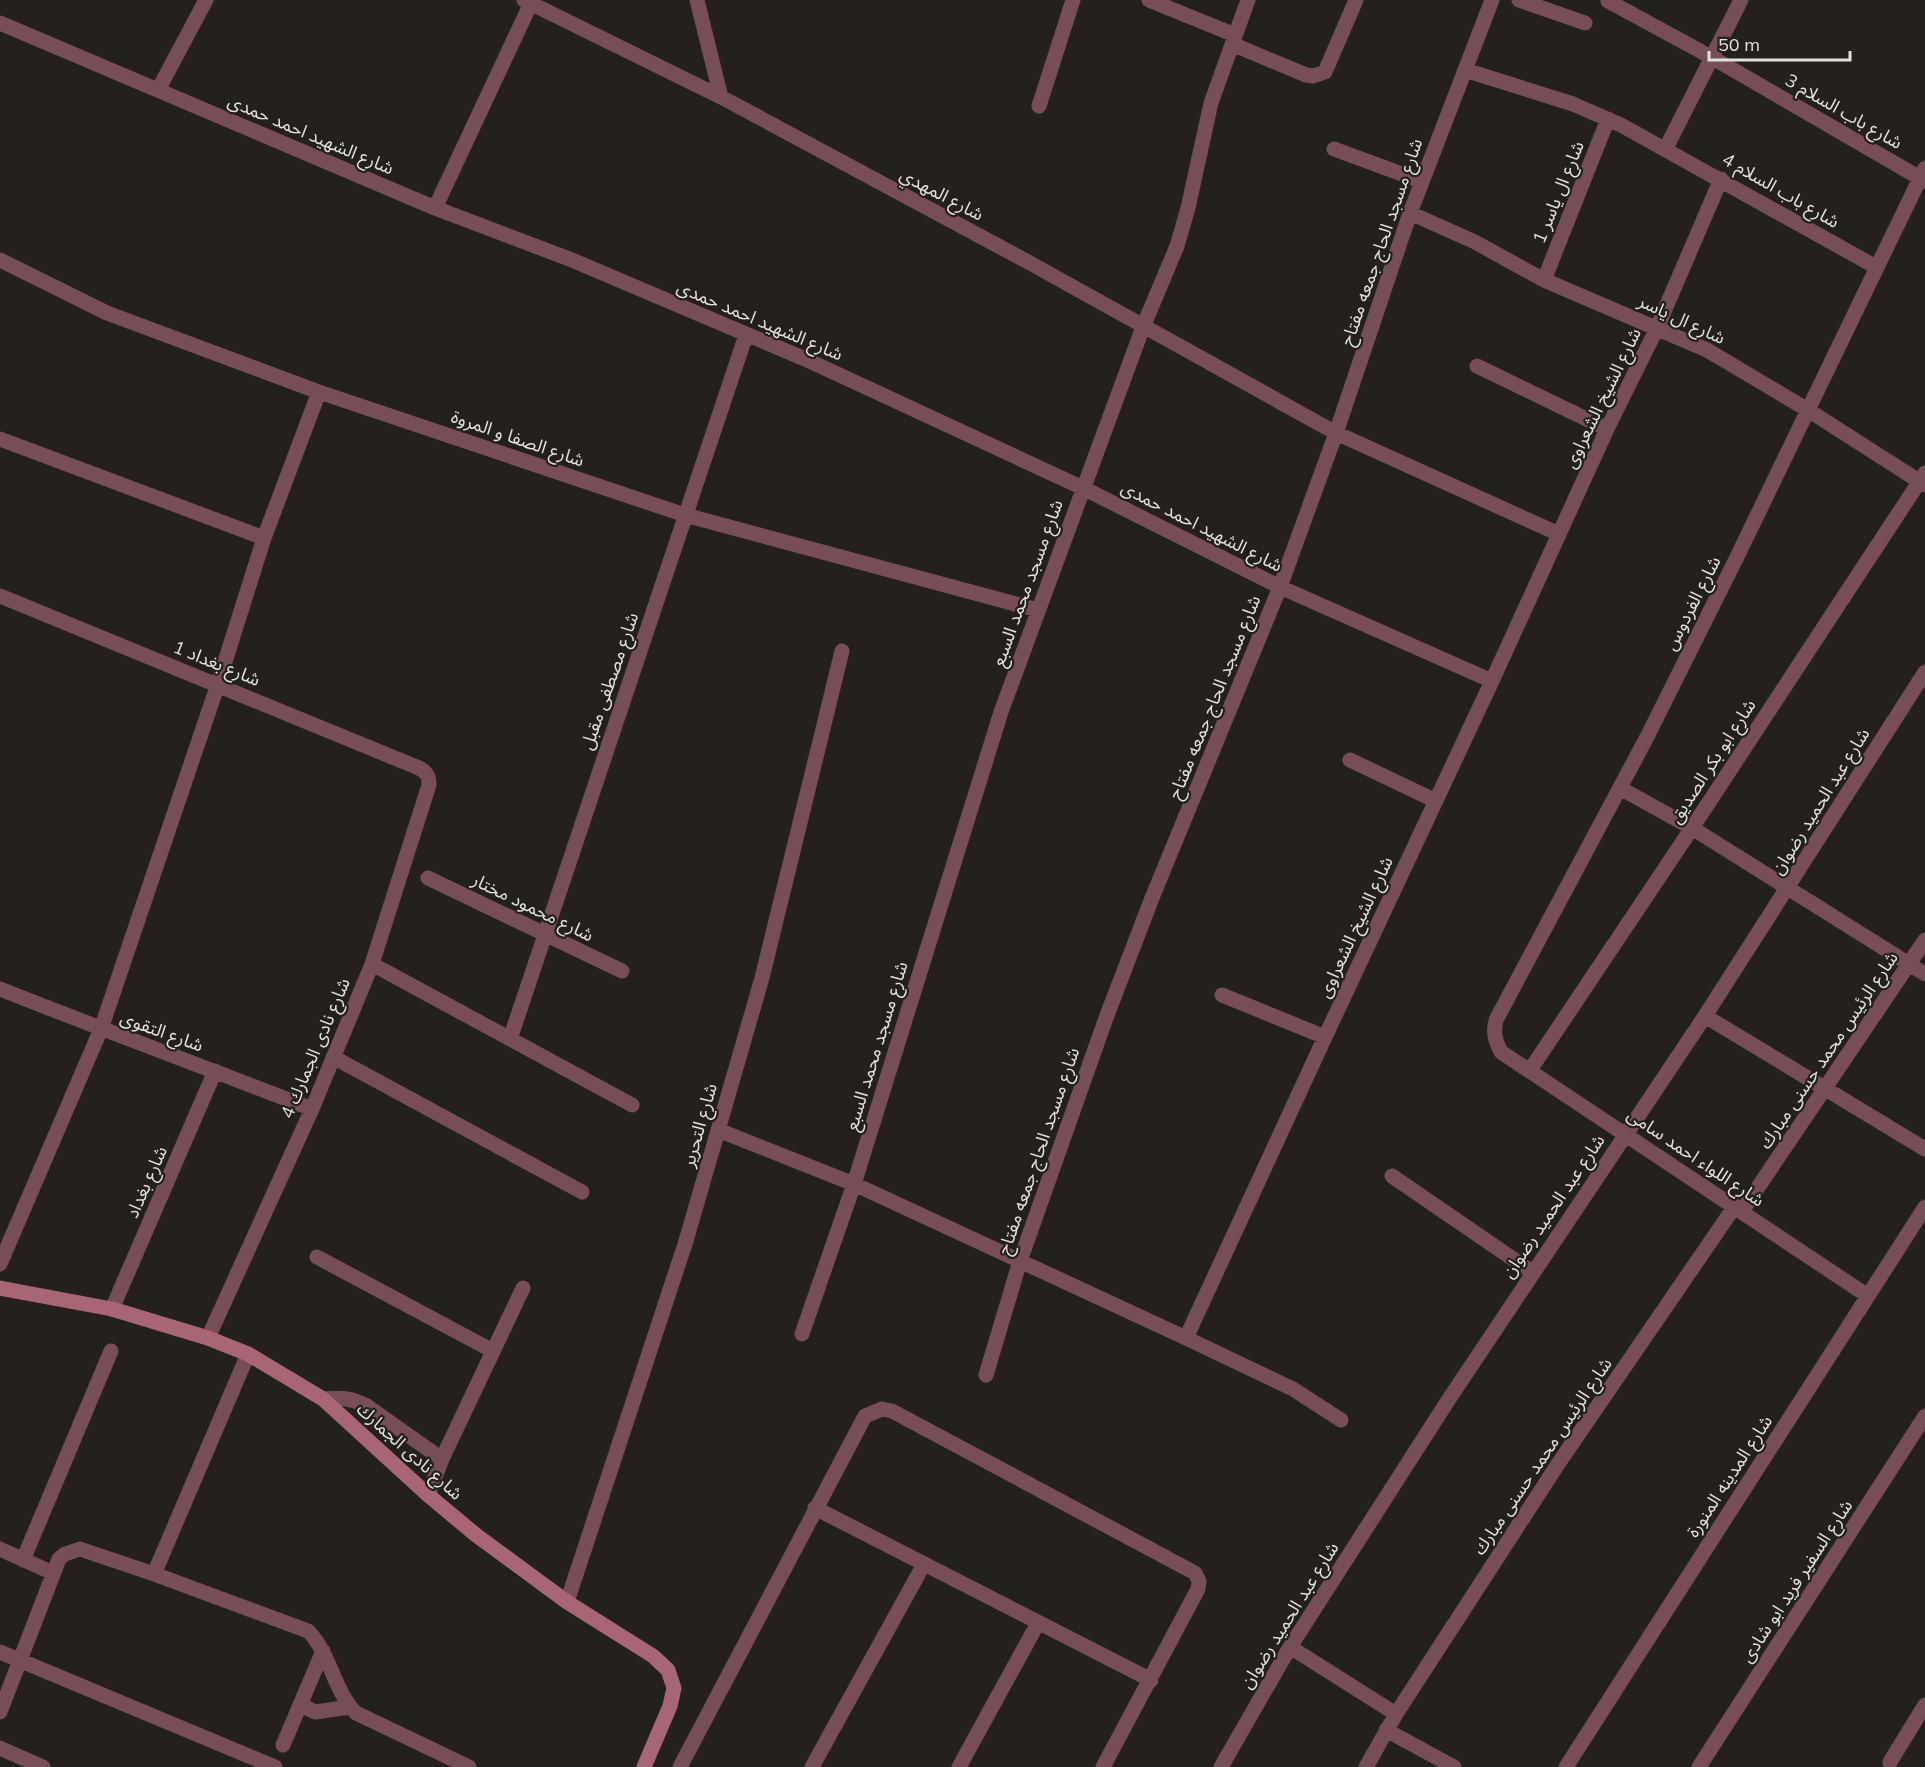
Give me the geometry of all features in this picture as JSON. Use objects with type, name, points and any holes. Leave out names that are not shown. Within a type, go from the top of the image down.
[{"type":"street","points":[[158,90],[206,0]]},
{"type":"street","points":[[697,0],[721,97]]},
{"type":"street","points":[[1039,106],[1073,0]]},
{"type":"street","points":[[1149,0],[1306,75],[1319,75],[1325,72],[1356,0]]},
{"type":"street","name":"شارع مسجد محمد السبع","points":[[802,1335],[854,1184],[1001,712],[1143,327],[1177,246],[1188,208],[1211,103],[1248,0]]},
{"type":"street","name":"شارع مسجد الحاج جمعه مفتاح","points":[[986,1375],[1020,1261],[1062,1139],[1131,952],[1280,587],[1336,433],[1421,181],[1492,0]]},
{"type":"street","points":[[1519,0],[1585,22]]},
{"type":"street","points":[[1666,148],[1741,0]]},
{"type":"street","name":"شارع باب السلام 3","points":[[1608,1],[1924,176]]},
{"type":"street","points":[[435,208],[528,2]]},
{"type":"street","name":"شارع المهدي","points":[[528,2],[721,97],[1030,263],[1336,433]]},
{"type":"street","name":"شارع الشهيد احمد حمدى","points":[[0,23],[435,208],[572,260],[825,368],[1083,488],[1280,587],[1492,681]]},
{"type":"street","name":"شارع باب السلام 4","points":[[1465,70],[1573,104],[1608,119],[1666,148],[1876,267]]},
{"type":"street","name":"شارع ال ياسر 1","points":[[1544,280],[1608,119]]},
{"type":"street","points":[[1334,150],[1421,181]]},
{"type":"street","name":"شارع الفردوس","points":[[1501,1052],[1495,1040],[1496,1020],[1620,788],[1720,590],[1876,267],[1924,176]]},
{"type":"street","name":"شارع الشيخ الشعراوى","points":[[1186,1338],[1607,429],[1657,328],[1721,179]]},
{"type":"street","name":"شارع ال ياسر","points":[[1410,213],[1475,242],[1544,280],[1707,350],[1923,480]]},
{"type":"street","name":"شارع الصفا و المروة","points":[[0,260],[108,313],[319,392],[686,515],[1038,610]]},
{"type":"street","name":"شارع مصطفى مقبل","points":[[510,1039],[746,335]]},
{"type":"street","points":[[1477,366],[1607,429]]},
{"type":"street","points":[[0,1264],[101,1029],[218,684],[264,538],[319,392]]},
{"type":"street","points":[[1336,433],[1559,534]]},
{"type":"street","points":[[0,440],[264,538]]},
{"type":"street","name":"شارع ابو بكر الصديق","points":[[1530,1070],[1923,480]]},
{"type":"street","name":"شارع بغداد 1","points":[[0,596],[419,768]]},
{"type":"street","name":"شارع التحرير","points":[[567,1602],[686,1241],[762,978],[842,651]]},
{"type":"street","name":"شارع عبد الحميد رضوان","points":[[1221,1767],[1290,1647],[1532,1272],[1788,889],[1925,672]]},
{"type":"street","points":[[1350,760],[1436,801]]},
{"type":"street","name":"شارع نادى الجمارك 4","points":[[208,1338],[312,1108],[372,964],[429,785],[426,772],[419,768]]},
{"type":"street","points":[[1620,788],[1692,828],[1925,974]]},
{"type":"street","name":"شارع محمود مختار","points":[[428,878],[622,971]]},
{"type":"street","name":"شارع الرئيس محمد حسنى مبارك","points":[[1366,1767],[1396,1714],[1558,1464],[1826,1087],[1925,940]]},
{"type":"street","points":[[372,964],[632,1105]]},
{"type":"street","name":"شارع التقوى","points":[[0,989],[312,1108]]},
{"type":"street","points":[[1222,995],[1325,1037]]},
{"type":"street","points":[[1705,1016],[1826,1087],[1925,1149]]},
{"type":"street","name":"شارع اللواء احمد سامى","points":[[1501,1052],[1868,1296]]},
{"type":"street","points":[[333,1057],[582,1192]]},
{"type":"street","name":"شارع بغداد","points":[[112,1309],[216,1071]]},
{"type":"street","points":[[718,1130],[854,1184],[1186,1338],[1293,1389],[1341,1420]]},
{"type":"street","points":[[1392,1176],[1532,1272]]},
{"type":"street","name":"شارع المدينه المنورة","points":[[1566,1767],[1925,1207]]},
{"type":"street","points":[[316,1257],[493,1351]]},
{"type":"street","name":"شارع نادى الجمارك","points":[[0,1288],[112,1309],[208,1338],[248,1354],[323,1399],[428,1495],[476,1535],[567,1602],[654,1656],[668,1670],[674,1688],[670,1706],[644,1767]]},
{"type":"street","points":[[428,1495],[442,1459],[523,1288]]},
{"type":"street","points":[[23,1560],[111,1351]]},
{"type":"street","points":[[154,1574],[248,1354]]},
{"type":"street","points":[[323,1399],[341,1397],[354,1399],[442,1459]]},
{"type":"street","points":[[680,1767],[865,1416],[882,1409],[892,1411],[1195,1573],[1198,1589],[1103,1767]]},
{"type":"street","name":"شارع السفير فريد ابو شادى","points":[[1699,1767],[1925,1416]]},
{"type":"street","points":[[815,1508],[1151,1680]]},
{"type":"street","points":[[0,1712],[59,1559],[65,1554],[80,1549],[154,1574],[308,1632],[317,1640],[350,1707],[362,1718],[469,1767]]},
{"type":"street","points":[[0,1550],[53,1573]]},
{"type":"street","points":[[812,1767],[924,1564]]},
{"type":"street","points":[[959,1767],[1038,1623]]},
{"type":"street","points":[[1290,1647],[1396,1714]]},
{"type":"street","points":[[283,1745],[323,1651]]},
{"type":"street","points":[[0,1652],[19,1662],[275,1767]]},
{"type":"street","points":[[301,1705],[315,1712],[350,1707]]},
{"type":"street","points":[[1890,1762],[1925,1705]]},
{"type":"street","points":[[1386,1730],[1454,1767]]},
{"type":"street","points":[[0,1748],[43,1767]]}]
